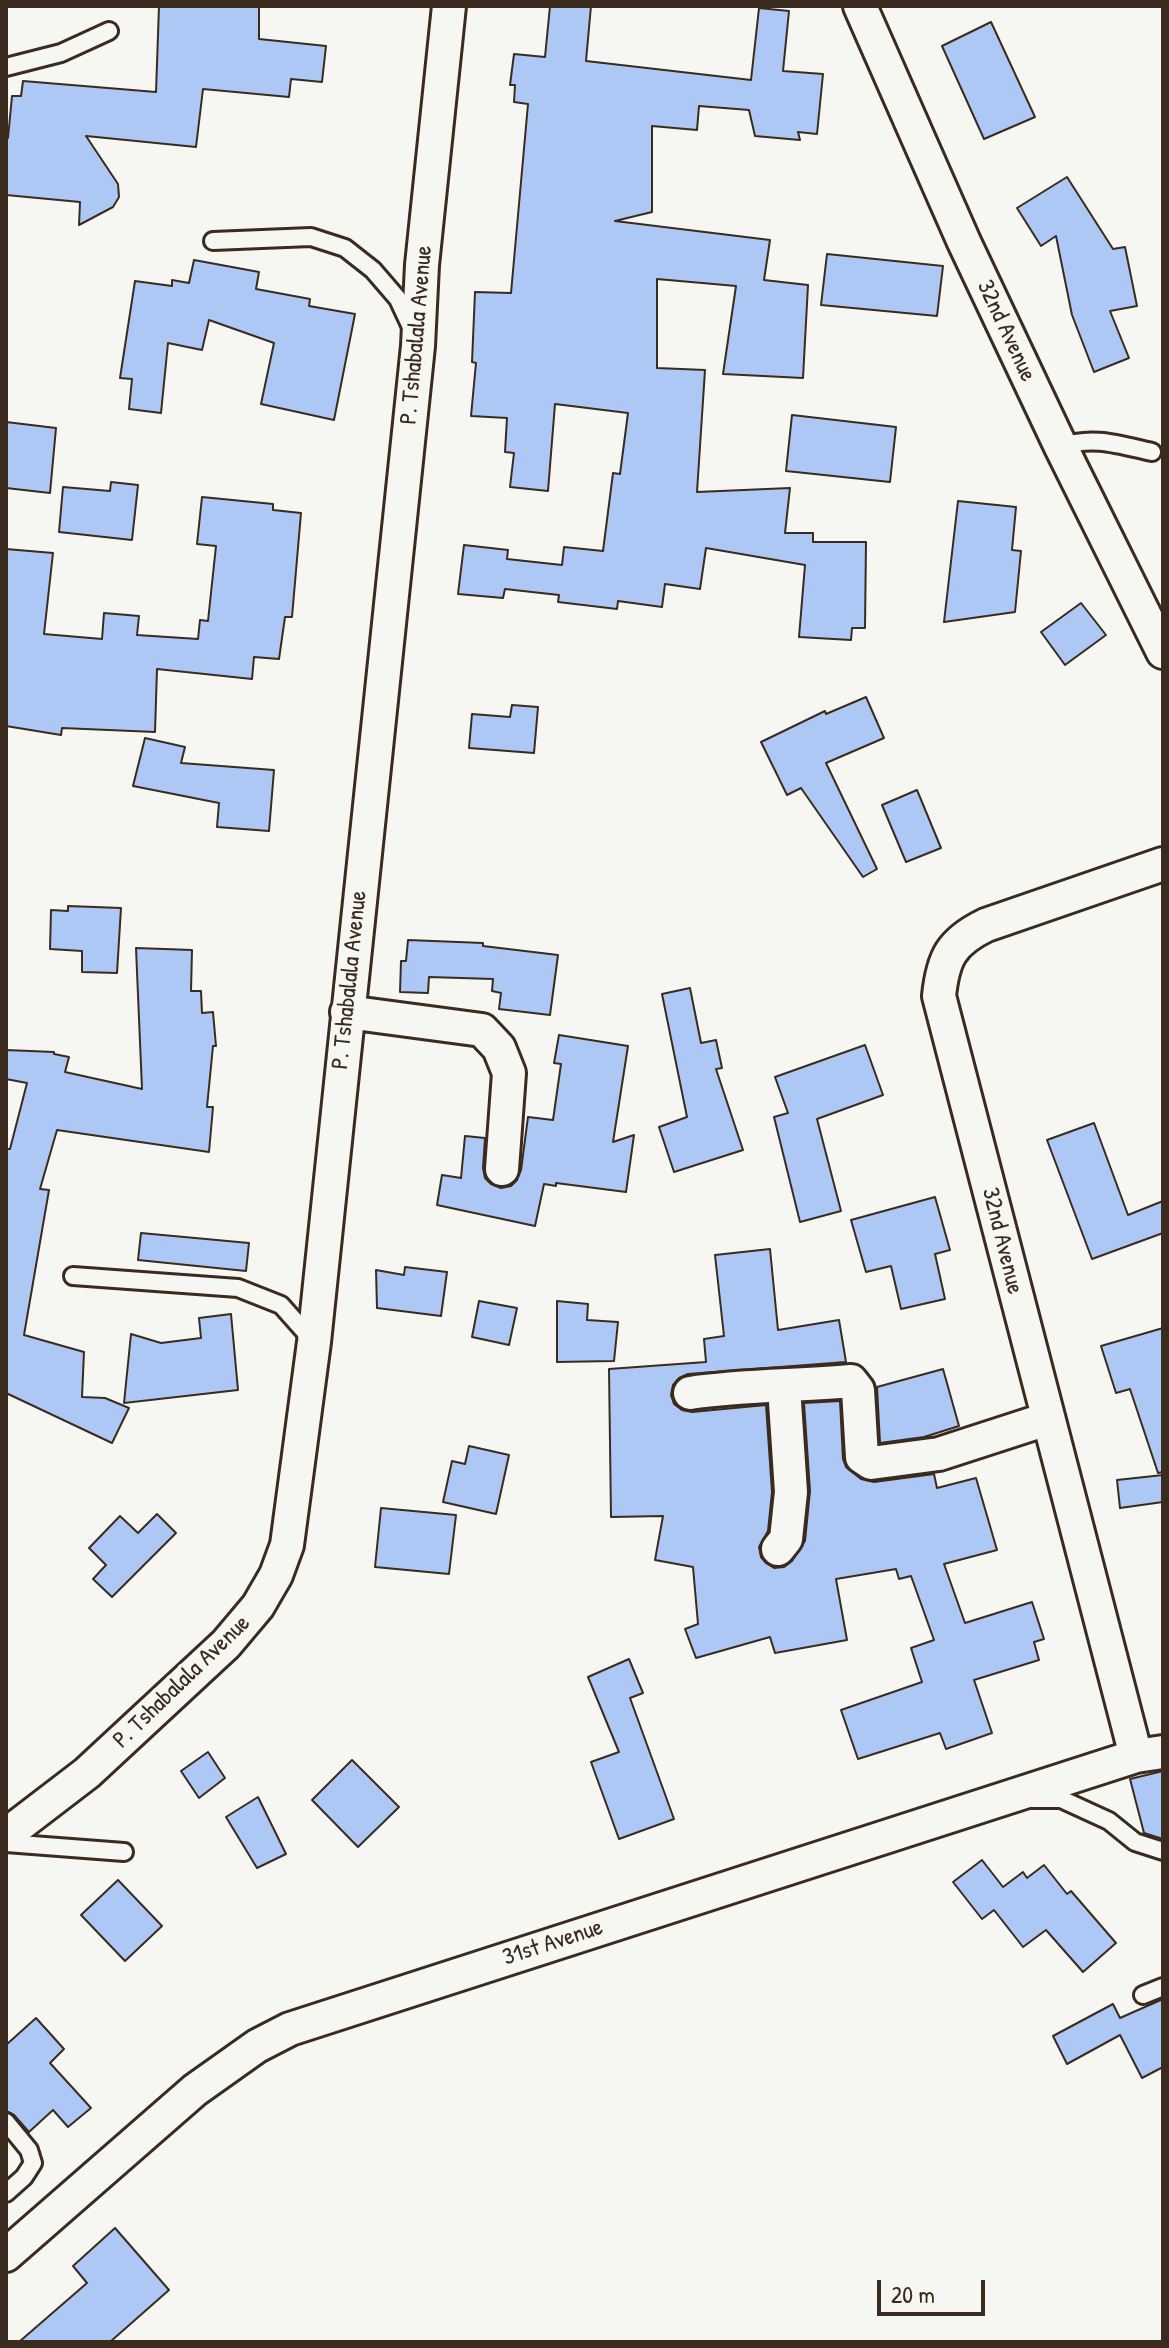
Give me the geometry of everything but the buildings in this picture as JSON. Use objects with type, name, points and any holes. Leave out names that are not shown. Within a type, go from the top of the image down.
[{"type":"street","name":"P. Tshabalala Avenue","points":[[6,1835],[87,1773],[226,1644],[258,1606],[276,1575],[287,1545],[314,1342],[418,346],[422,265],[449,6]]},
{"type":"street","name":"32nd Avenue","points":[[860,6],[964,242],[1163,652]]},
{"type":"street","name":"32nd Avenue","points":[[1150,1754],[1047,1419],[939,996],[942,969],[965,935],[1163,864]]},
{"type":"street","points":[[347,1012],[482,1030],[499,1048],[509,1073],[502,1169]]},
{"type":"street","points":[[690,1393],[727,1387],[784,1387],[851,1381],[856,1384],[862,1457],[871,1463],[939,1454],[1047,1419]]},
{"type":"street","points":[[778,1549],[786,1539],[791,1492],[784,1387]]},
{"type":"street","name":"31st Avenue","points":[[6,2255],[195,2090],[257,2046],[290,2029],[1150,1754]]},
{"type":"lane","points":[[6,67],[61,53],[109,31]]},
{"type":"lane","points":[[213,241],[311,237],[345,248],[373,270],[398,299],[418,346]]},
{"type":"lane","points":[[1061,447],[1077,441],[1099,440],[1152,452]]},
{"type":"lane","points":[[73,1276],[238,1288],[281,1305],[314,1342]]},
{"type":"lane","points":[[1007,1798],[1061,1799],[1109,1821],[1135,1842],[1163,1851]]},
{"type":"lane","points":[[6,1843],[124,1852]]},
{"type":"lane","points":[[1143,1995],[1163,1987]]},
{"type":"lane","points":[[6,2122],[29,2150],[33,2163],[24,2177],[6,2193]]}]
